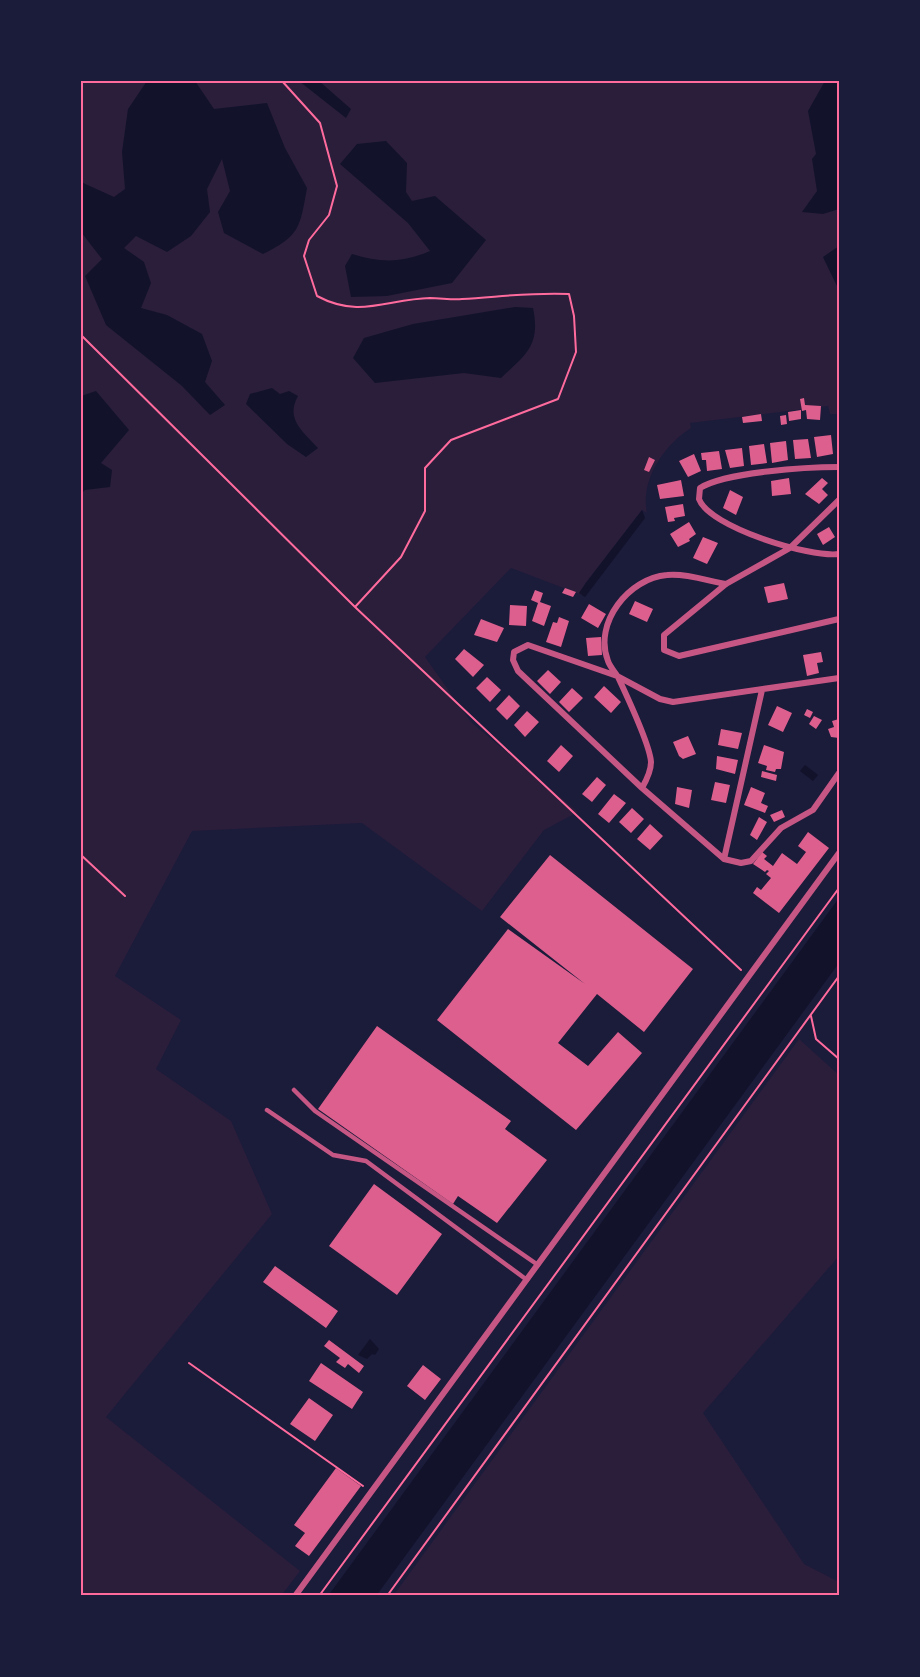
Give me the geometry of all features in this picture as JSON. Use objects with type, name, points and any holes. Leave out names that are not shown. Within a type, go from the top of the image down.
[{"type":"street","points":[[839,467],[774,471],[710,482],[700,488],[699,499],[708,514],[790,548],[839,555]]},
{"type":"street","points":[[839,500],[790,548],[752,567],[726,584],[672,626],[664,635],[664,650],[679,656],[839,619]]},
{"type":"street","points":[[642,788],[651,764],[648,748],[617,676],[608,661],[604,635],[612,613],[625,595],[642,584],[667,574],[726,584]]},
{"type":"street","points":[[839,678],[673,702],[660,699],[617,676],[528,645],[514,652],[513,660],[518,671],[642,788],[724,859],[741,863],[751,861],[781,828],[813,810],[839,773]]},
{"type":"street","points":[[724,859],[762,690]]},
{"type":"street","points":[[295,1596],[839,853]]},
{"type":"lane","points":[[294,1090],[315,1111],[538,1265]]},
{"type":"lane","points":[[267,1110],[333,1155],[366,1161],[527,1280]]},
{"type":"path","points":[[282,81],[320,123],[337,186],[329,215],[309,240],[304,256],[317,296],[336,306],[366,308],[428,298],[460,299],[539,292],[569,294],[574,316],[576,352],[558,399],[452,440],[425,468],[425,511],[401,557],[355,607]]},
{"type":"path","points":[[81,335],[355,607],[748,976]]},
{"type":"path","points":[[81,855],[125,896]]},
{"type":"path","points":[[319,1596],[839,888]]},
{"type":"path","points":[[387,1596],[839,976]]},
{"type":"path","points":[[811,1016],[816,1039],[839,1059]]},
{"type":"path","points":[[189,1363],[372,1493]]},
{"type":"shaded area","points":[[81,81],[839,81],[839,280],[823,257],[839,290],[839,414],[830,414],[828,406],[690,423],[691,428],[672,444],[656,464],[647,488],[647,513],[642,510],[585,584],[582,595],[511,568],[425,657],[471,722],[578,812],[544,830],[482,911],[362,823],[192,831],[115,976],[181,1020],[156,1069],[231,1121],[272,1214],[106,1417],[300,1571],[281,1596],[81,1596]]},
{"type":"shaded area","points":[[147,81],[195,81],[214,109],[267,103],[285,148],[307,188],[296,229],[284,242],[263,254],[224,233],[218,212],[230,191],[222,159],[207,189],[210,212],[191,236],[167,252],[136,236],[124,248],[144,262],[151,283],[141,308],[167,315],[202,334],[212,361],[205,382],[225,405],[210,415],[182,386],[106,325],[85,276],[102,259],[81,232],[81,182],[114,197],[125,189],[122,152],[128,109]]},
{"type":"shaded area","points":[[299,81],[319,81],[351,109],[346,118]]},
{"type":"shaded area","points":[[825,81],[839,81],[839,209],[823,214],[802,212],[817,191],[812,159],[816,154],[808,111]]},
{"type":"shaded area","points":[[386,141],[407,163],[406,192],[412,201],[435,196],[486,240],[452,283],[387,296],[351,297],[345,266],[352,254],[372,259],[401,260],[430,251],[408,223],[340,164],[357,144]]},
{"type":"shaded area","points":[[839,246],[839,290],[823,257]]},
{"type":"shaded area","points":[[515,307],[533,308],[535,332],[533,341],[524,356],[501,378],[464,373],[375,383],[353,358],[364,338],[413,324]]},
{"type":"shaded area","points":[[272,388],[280,394],[289,391],[298,396],[295,404],[295,418],[302,431],[318,448],[306,457],[287,444],[246,404],[250,394]]},
{"type":"shaded area","points":[[96,391],[129,430],[101,463],[112,470],[110,487],[85,490],[81,494],[81,396]]},
{"type":"shaded area","points":[[642,510],[645,518],[585,597],[579,593],[585,584]]},
{"type":"shaded area","points":[[805,765],[818,775],[813,781],[800,771]]},
{"type":"shaded area","points":[[839,898],[839,963],[376,1596],[328,1596]]},
{"type":"shaded area","points":[[799,1039],[839,1075],[839,1256],[703,1413],[804,1564],[839,1582],[839,1596],[393,1596]]},
{"type":"shaded area","points":[[370,1339],[379,1349],[375,1355],[372,1354],[367,1359],[358,1355]]},
{"type":"building","points":[[804,398],[805,405],[821,406],[820,420],[807,419],[806,410],[802,411],[800,399]]},
{"type":"building","points":[[801,410],[801,419],[789,421],[788,412]]},
{"type":"building","points":[[761,414],[762,421],[743,423],[742,417]]},
{"type":"building","points":[[786,415],[787,424],[781,425],[780,416]]},
{"type":"building","points":[[831,435],[833,454],[817,457],[814,437]]},
{"type":"building","points":[[808,439],[811,458],[795,459],[793,440]]},
{"type":"building","points":[[786,441],[788,460],[772,463],[770,443]]},
{"type":"building","points":[[764,444],[767,463],[751,465],[749,446]]},
{"type":"building","points":[[742,448],[744,466],[730,468],[725,450]]},
{"type":"building","points":[[719,451],[722,469],[707,471],[706,460],[702,460],[701,453]]},
{"type":"building","points":[[694,454],[701,471],[688,477],[679,461]]},
{"type":"building","points":[[649,457],[655,460],[649,472],[644,470]]},
{"type":"building","points":[[789,478],[791,494],[772,496],[771,481]]},
{"type":"building","points":[[822,478],[828,483],[822,489],[828,495],[819,504],[805,494]]},
{"type":"building","points":[[681,480],[684,496],[660,499],[657,485]]},
{"type":"building","points":[[730,490],[743,497],[736,515],[723,508]]},
{"type":"building","points":[[683,504],[685,516],[668,522],[665,507]]},
{"type":"building","points":[[689,522],[696,534],[689,539],[690,541],[678,547],[670,534]]},
{"type":"building","points":[[829,527],[835,537],[823,545],[817,534]]},
{"type":"building","points":[[703,537],[718,543],[707,564],[693,558]]},
{"type":"building","points":[[784,583],[788,599],[768,603],[764,587]]},
{"type":"building","points":[[565,588],[576,592],[573,597],[562,593]]},
{"type":"building","points":[[535,590],[543,593],[540,602],[551,606],[544,626],[532,621],[538,603],[531,600]]},
{"type":"building","points":[[635,601],[653,609],[647,622],[629,614]]},
{"type":"building","points":[[589,604],[606,614],[598,628],[581,618]]},
{"type":"building","points":[[510,605],[527,606],[526,626],[509,625]]},
{"type":"building","points":[[559,617],[569,621],[561,647],[546,642],[553,622],[557,623]]},
{"type":"building","points":[[481,619],[504,628],[497,642],[474,635]]},
{"type":"building","points":[[601,637],[602,655],[588,656],[586,638]]},
{"type":"building","points":[[464,649],[484,665],[473,677],[455,659]]},
{"type":"building","points":[[821,652],[823,662],[817,663],[819,673],[807,676],[803,655]]},
{"type":"building","points":[[548,670],[561,682],[550,694],[537,681]]},
{"type":"building","points":[[487,677],[501,690],[490,702],[476,688]]},
{"type":"building","points":[[604,686],[621,702],[611,713],[594,697]]},
{"type":"building","points":[[572,688],[583,698],[569,712],[559,702]]},
{"type":"building","points":[[509,695],[520,706],[507,720],[496,709]]},
{"type":"building","points":[[777,706],[792,713],[783,732],[768,725]]},
{"type":"building","points":[[807,709],[813,712],[810,718],[804,715]]},
{"type":"building","points":[[527,711],[539,722],[525,737],[514,725]]},
{"type":"building","points":[[814,716],[822,720],[816,729],[809,724]]},
{"type":"building","points":[[839,719],[839,738],[831,737],[828,729],[834,727],[832,721]]},
{"type":"building","points":[[721,729],[742,733],[738,749],[718,745]]},
{"type":"building","points":[[688,736],[696,754],[683,759],[679,756],[673,742]]},
{"type":"building","points":[[561,745],[573,756],[559,772],[547,761]]},
{"type":"building","points":[[764,745],[784,752],[781,769],[776,769],[775,772],[766,770],[767,766],[758,763]]},
{"type":"building","points":[[717,756],[738,760],[735,774],[716,769]]},
{"type":"building","points":[[762,771],[777,775],[776,781],[761,777]]},
{"type":"building","points":[[597,777],[606,785],[592,802],[582,794]]},
{"type":"building","points":[[715,782],[730,785],[726,803],[711,800]]},
{"type":"building","points":[[677,787],[692,790],[689,808],[675,804]]},
{"type":"building","points":[[751,787],[765,793],[761,803],[768,806],[765,813],[744,805]]},
{"type":"building","points":[[614,794],[626,803],[609,823],[598,814]]},
{"type":"building","points":[[632,808],[644,819],[631,833],[619,822]]},
{"type":"building","points":[[782,810],[785,817],[774,822],[770,815]]},
{"type":"building","points":[[759,817],[767,822],[757,840],[750,835]]},
{"type":"building","points":[[650,824],[663,836],[650,850],[637,839]]},
{"type":"building","points":[[808,832],[829,848],[779,913],[753,893],[757,887],[761,890],[771,878],[766,874],[769,871],[765,872],[753,864],[762,852],[767,856],[764,859],[773,866],[782,853],[797,864],[806,852],[798,846]]},
{"type":"building","points":[[550,855],[693,969],[644,1032],[597,994],[558,1043],[588,1066],[618,1032],[642,1053],[576,1130],[437,1020],[508,929],[585,984],[500,917]]},
{"type":"building","points":[[377,1026],[511,1121],[505,1129],[547,1160],[497,1223],[458,1196],[453,1204],[318,1109]]},
{"type":"building","points":[[374,1184],[442,1234],[397,1295],[329,1246]]},
{"type":"building","points":[[275,1266],[338,1311],[326,1328],[263,1282]]},
{"type":"building","points":[[329,1340],[364,1366],[359,1373],[348,1364],[345,1368],[336,1362],[340,1358],[324,1346]]},
{"type":"building","points":[[321,1363],[363,1392],[352,1409],[309,1381]]},
{"type":"building","points":[[423,1365],[441,1379],[425,1400],[407,1386]]},
{"type":"building","points":[[309,1398],[333,1415],[315,1441],[290,1424]]},
{"type":"building","points":[[336,1468],[361,1486],[309,1556],[295,1546],[305,1533],[294,1525]]}]
